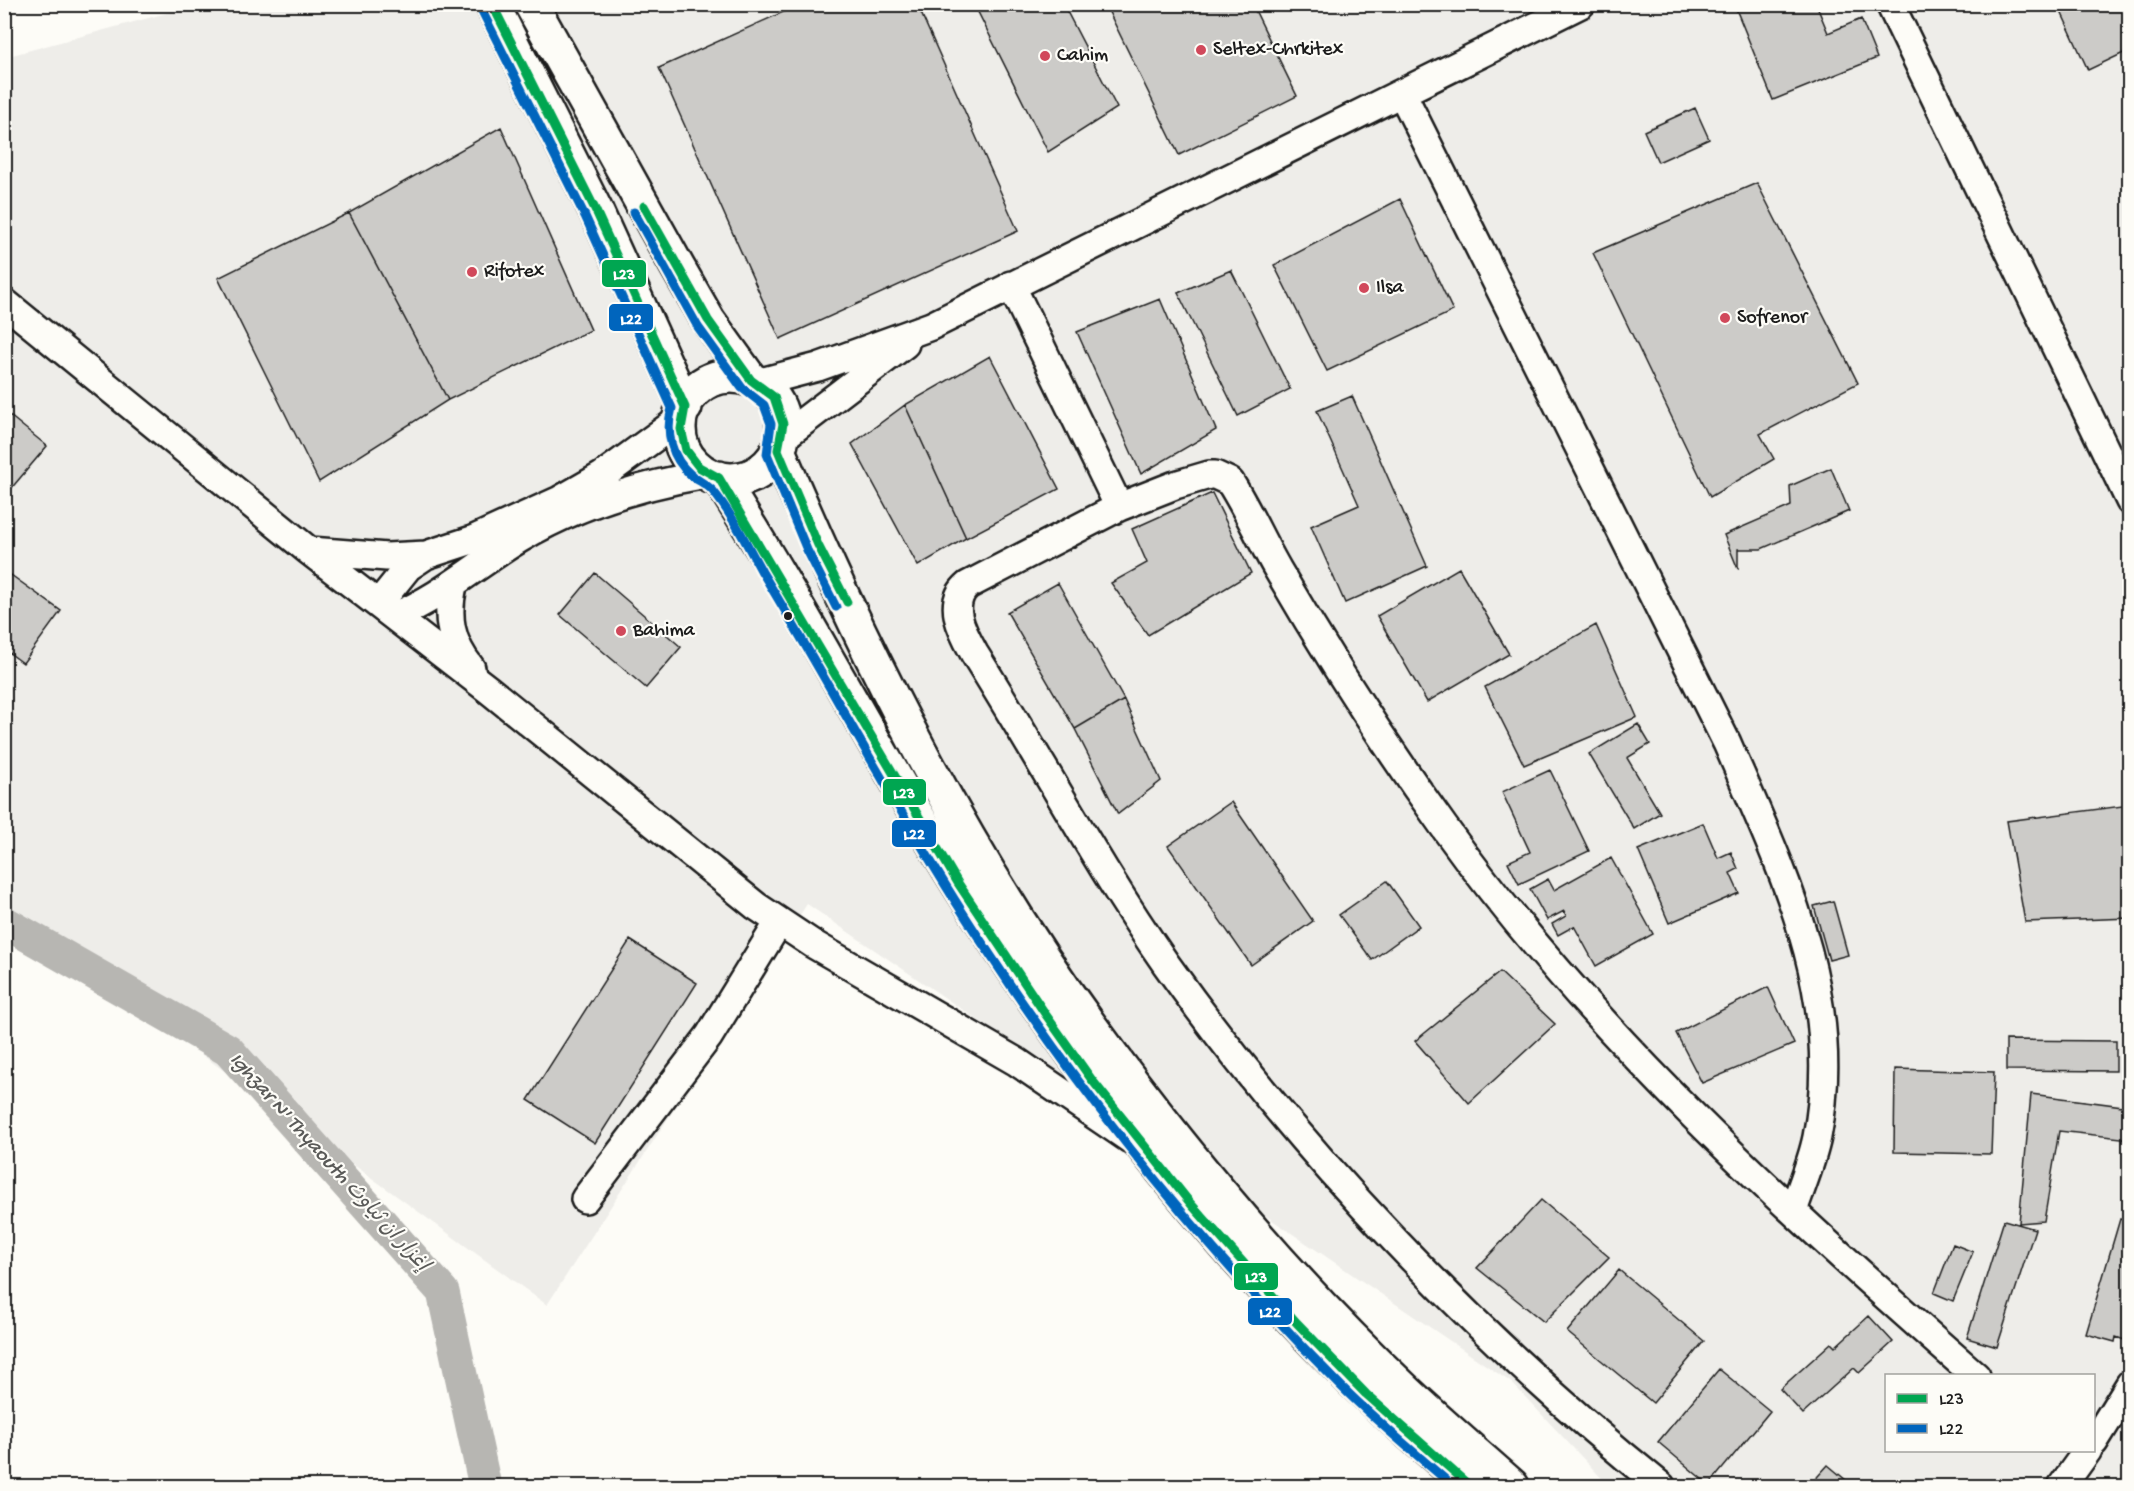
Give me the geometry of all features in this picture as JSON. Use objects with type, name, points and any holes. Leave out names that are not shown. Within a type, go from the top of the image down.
[{"type":"highway","points":[[492,4],[601,220],[683,413]]},
{"type":"highway","points":[[531,4],[708,320],[754,382],[774,398],[780,410],[780,444],[818,545],[947,797],[1002,894],[1090,1026],[1191,1156],[1324,1308],[1406,1391],[1512,1486]]},
{"type":"highway","points":[[754,382],[738,376],[711,380],[690,397],[683,413],[680,436],[685,451],[694,464],[713,476],[733,480],[759,471],[780,444]]},
{"type":"highway","points":[[713,476],[764,548],[833,673],[958,883],[1048,1020],[1148,1152],[1191,1204],[1353,1380],[1470,1486]]},
{"type":"street","points":[[754,382],[818,367],[931,326],[1581,4]]},
{"type":"street","points":[[1890,4],[2130,501]]},
{"type":"street","points":[[1402,93],[1726,743],[1771,844],[1801,922],[1818,985],[1823,1016],[1824,1068],[1817,1139],[1793,1211]]},
{"type":"street","points":[[1011,285],[1119,507]]},
{"type":"street","points":[[4,302],[308,550],[489,690],[747,899],[779,922],[1017,1062],[1148,1152]]},
{"type":"street","points":[[780,444],[931,326]]},
{"type":"street","points":[[387,610],[408,567],[426,555],[481,536],[560,500],[618,465],[683,413]]},
{"type":"street","points":[[1661,1486],[1544,1386],[1453,1297],[1278,1111],[1220,1037],[1130,910],[964,635],[957,607],[962,590],[1119,507],[1196,478],[1215,475],[1230,482],[1325,647],[1443,825],[1485,882],[1572,985],[1696,1120],[1974,1374]]},
{"type":"street","points":[[387,610],[425,603],[519,539],[582,507],[629,490],[713,476]]},
{"type":"street","points":[[308,550],[377,556],[426,555]]},
{"type":"street","points":[[453,585],[449,614],[454,641],[462,657],[489,690]]},
{"type":"street","points":[[585,1199],[709,1036],[779,922]]},
{"type":"street","points":[[2095,1440],[2130,1384]]},
{"type":"street","points":[[2062,1486],[2076,1455]]},
{"type":"shaded area","points":[[200,4],[2129,5],[2129,1486],[1609,1486],[1512,1383],[807,904],[547,1305],[5,912],[5,57]]},
{"type":"building","points":[[801,4],[917,4],[1018,231],[780,339],[659,68]]},
{"type":"building","name":"Cahim","points":[[974,4],[1063,4],[1117,108],[1048,152]]},
{"type":"building","name":"Seltex-Chrkitex","points":[[1105,4],[1252,4],[1297,96],[1179,155]]},
{"type":"building","points":[[1734,4],[1816,4],[1828,33],[1861,19],[1877,58],[1773,100]]},
{"type":"building","points":[[2130,4],[2130,50],[2088,70],[2058,5]]},
{"type":"building","points":[[1695,108],[1709,139],[1658,162],[1644,131]]},
{"type":"building","name":"Rifotex","points":[[501,127],[591,330],[448,400],[349,213]]},
{"type":"building","name":"Sofrenor","points":[[1757,183],[1858,383],[1760,434],[1774,459],[1710,497],[1593,253]]},
{"type":"building","name":"Ilsa","points":[[1400,199],[1453,311],[1327,371],[1274,265]]},
{"type":"building","points":[[349,213],[448,400],[319,482],[218,278]]},
{"type":"building","points":[[1231,270],[1290,389],[1238,416],[1178,293]]},
{"type":"building","points":[[1160,299],[1216,430],[1141,474],[1077,332]]},
{"type":"building","points":[[990,356],[1059,489],[966,538],[905,405]]},
{"type":"building","points":[[1352,396],[1427,566],[1345,603],[1311,526],[1359,505],[1317,411]]},
{"type":"building","points":[[905,405],[966,538],[918,566],[852,444]]},
{"type":"building","points":[[4,411],[47,446],[4,497]]},
{"type":"building","points":[[1831,468],[1849,511],[1761,549],[1738,549],[1738,569],[1724,535],[1791,506],[1790,486]]},
{"type":"building","points":[[1212,493],[1251,573],[1148,635],[1111,583],[1147,563],[1132,529]]},
{"type":"building","points":[[1459,568],[1509,654],[1427,702],[1377,616]]},
{"type":"building","points":[[4,570],[61,611],[23,663],[4,649]]},
{"type":"building","name":"Bahima","points":[[595,573],[681,647],[646,688],[560,615]]},
{"type":"building","points":[[1058,583],[1124,700],[1075,729],[1007,612]]},
{"type":"building","points":[[1596,625],[1637,717],[1524,765],[1485,687]]},
{"type":"building","points":[[1124,700],[1161,781],[1118,814],[1075,729]]},
{"type":"building","points":[[1638,724],[1650,744],[1627,758],[1660,813],[1634,829],[1589,754]]},
{"type":"building","points":[[1550,770],[1589,851],[1519,884],[1508,862],[1530,852],[1502,792]]},
{"type":"building","points":[[1231,802],[1313,921],[1251,965],[1168,846]]},
{"type":"building","points":[[2130,805],[2130,918],[2025,922],[2007,821]]},
{"type":"building","points":[[1703,823],[1718,858],[1731,852],[1738,869],[1730,873],[1739,893],[1669,923],[1638,850]]},
{"type":"building","points":[[1611,858],[1653,934],[1596,966],[1574,926],[1558,935],[1552,924],[1566,916],[1564,911],[1547,920],[1530,889],[1548,879],[1554,890]]},
{"type":"building","points":[[1387,881],[1419,926],[1372,960],[1339,915]]},
{"type":"building","points":[[1833,901],[1848,955],[1829,960],[1814,906]]},
{"type":"building","points":[[630,940],[697,983],[595,1143],[528,1100]]},
{"type":"building","points":[[1500,972],[1555,1024],[1469,1103],[1415,1041]]},
{"type":"building","points":[[1768,987],[1794,1044],[1702,1083],[1676,1033]]},
{"type":"building","points":[[2006,1040],[2116,1041],[2116,1071],[2006,1070]]},
{"type":"building","points":[[1895,1069],[1994,1072],[1991,1154],[1894,1152]]},
{"type":"building","points":[[2031,1094],[2130,1107],[2130,1139],[2059,1131],[2044,1221],[2019,1223]]},
{"type":"building","points":[[1541,1200],[1609,1257],[1544,1322],[1477,1268]]},
{"type":"building","points":[[2120,1219],[2130,1222],[2130,1298],[2125,1313],[2130,1315],[2130,1342],[2116,1337],[2115,1342],[2086,1334]]},
{"type":"building","points":[[2004,1220],[2035,1229],[1997,1347],[1967,1338]]},
{"type":"building","points":[[1953,1244],[1973,1252],[1953,1301],[1934,1293]]},
{"type":"building","points":[[1619,1270],[1704,1341],[1653,1403],[1567,1332]]},
{"type":"building","points":[[1869,1316],[1893,1342],[1859,1373],[1854,1368],[1803,1414],[1780,1389],[1831,1343],[1835,1347]]},
{"type":"building","points":[[1719,1369],[1770,1411],[1709,1485],[1658,1442]]},
{"type":"building","points":[[1828,1465],[1853,1486],[1809,1486]]},
{"type":"waterway","name":"Ighzar N' Thyaouth إغزار ان ثياوث","points":[[4,922],[228,1050],[443,1292],[485,1486]]},
{"type":"transit line","name":"L23","points":[[492,4],[596,211],[685,407],[681,429],[686,450],[699,467],[719,478],[958,883],[1092,1080],[1191,1204],[1297,1323],[1366,1394],[1470,1486]]},
{"type":"transit line","name":"L22","points":[[481,9],[585,216],[672,408],[669,426],[674,453],[684,468],[711,489],[727,510],[960,909],[1070,1070],[1112,1126],[1200,1233],[1293,1337],[1342,1387],[1453,1486]]},
{"type":"transit line","name":"L23","points":[[644,206],[708,320],[751,380],[774,397],[783,424],[778,450],[818,545],[847,602]]},
{"type":"transit line","name":"L22","points":[[634,212],[698,327],[742,388],[764,405],[771,424],[767,454],[807,550],[836,607]]},
{"type":"place","name":"Seltex-Chrkitex","points":[[1201,50]]},
{"type":"place","name":"Cahim","points":[[1045,56]]},
{"type":"place","name":"Rifotex","points":[[472,272]]},
{"type":"place","name":"Ilsa","points":[[1364,288]]},
{"type":"place","name":"Sofrenor","points":[[1725,318]]},
{"type":"place","name":"Bahima","points":[[621,631]]}]
